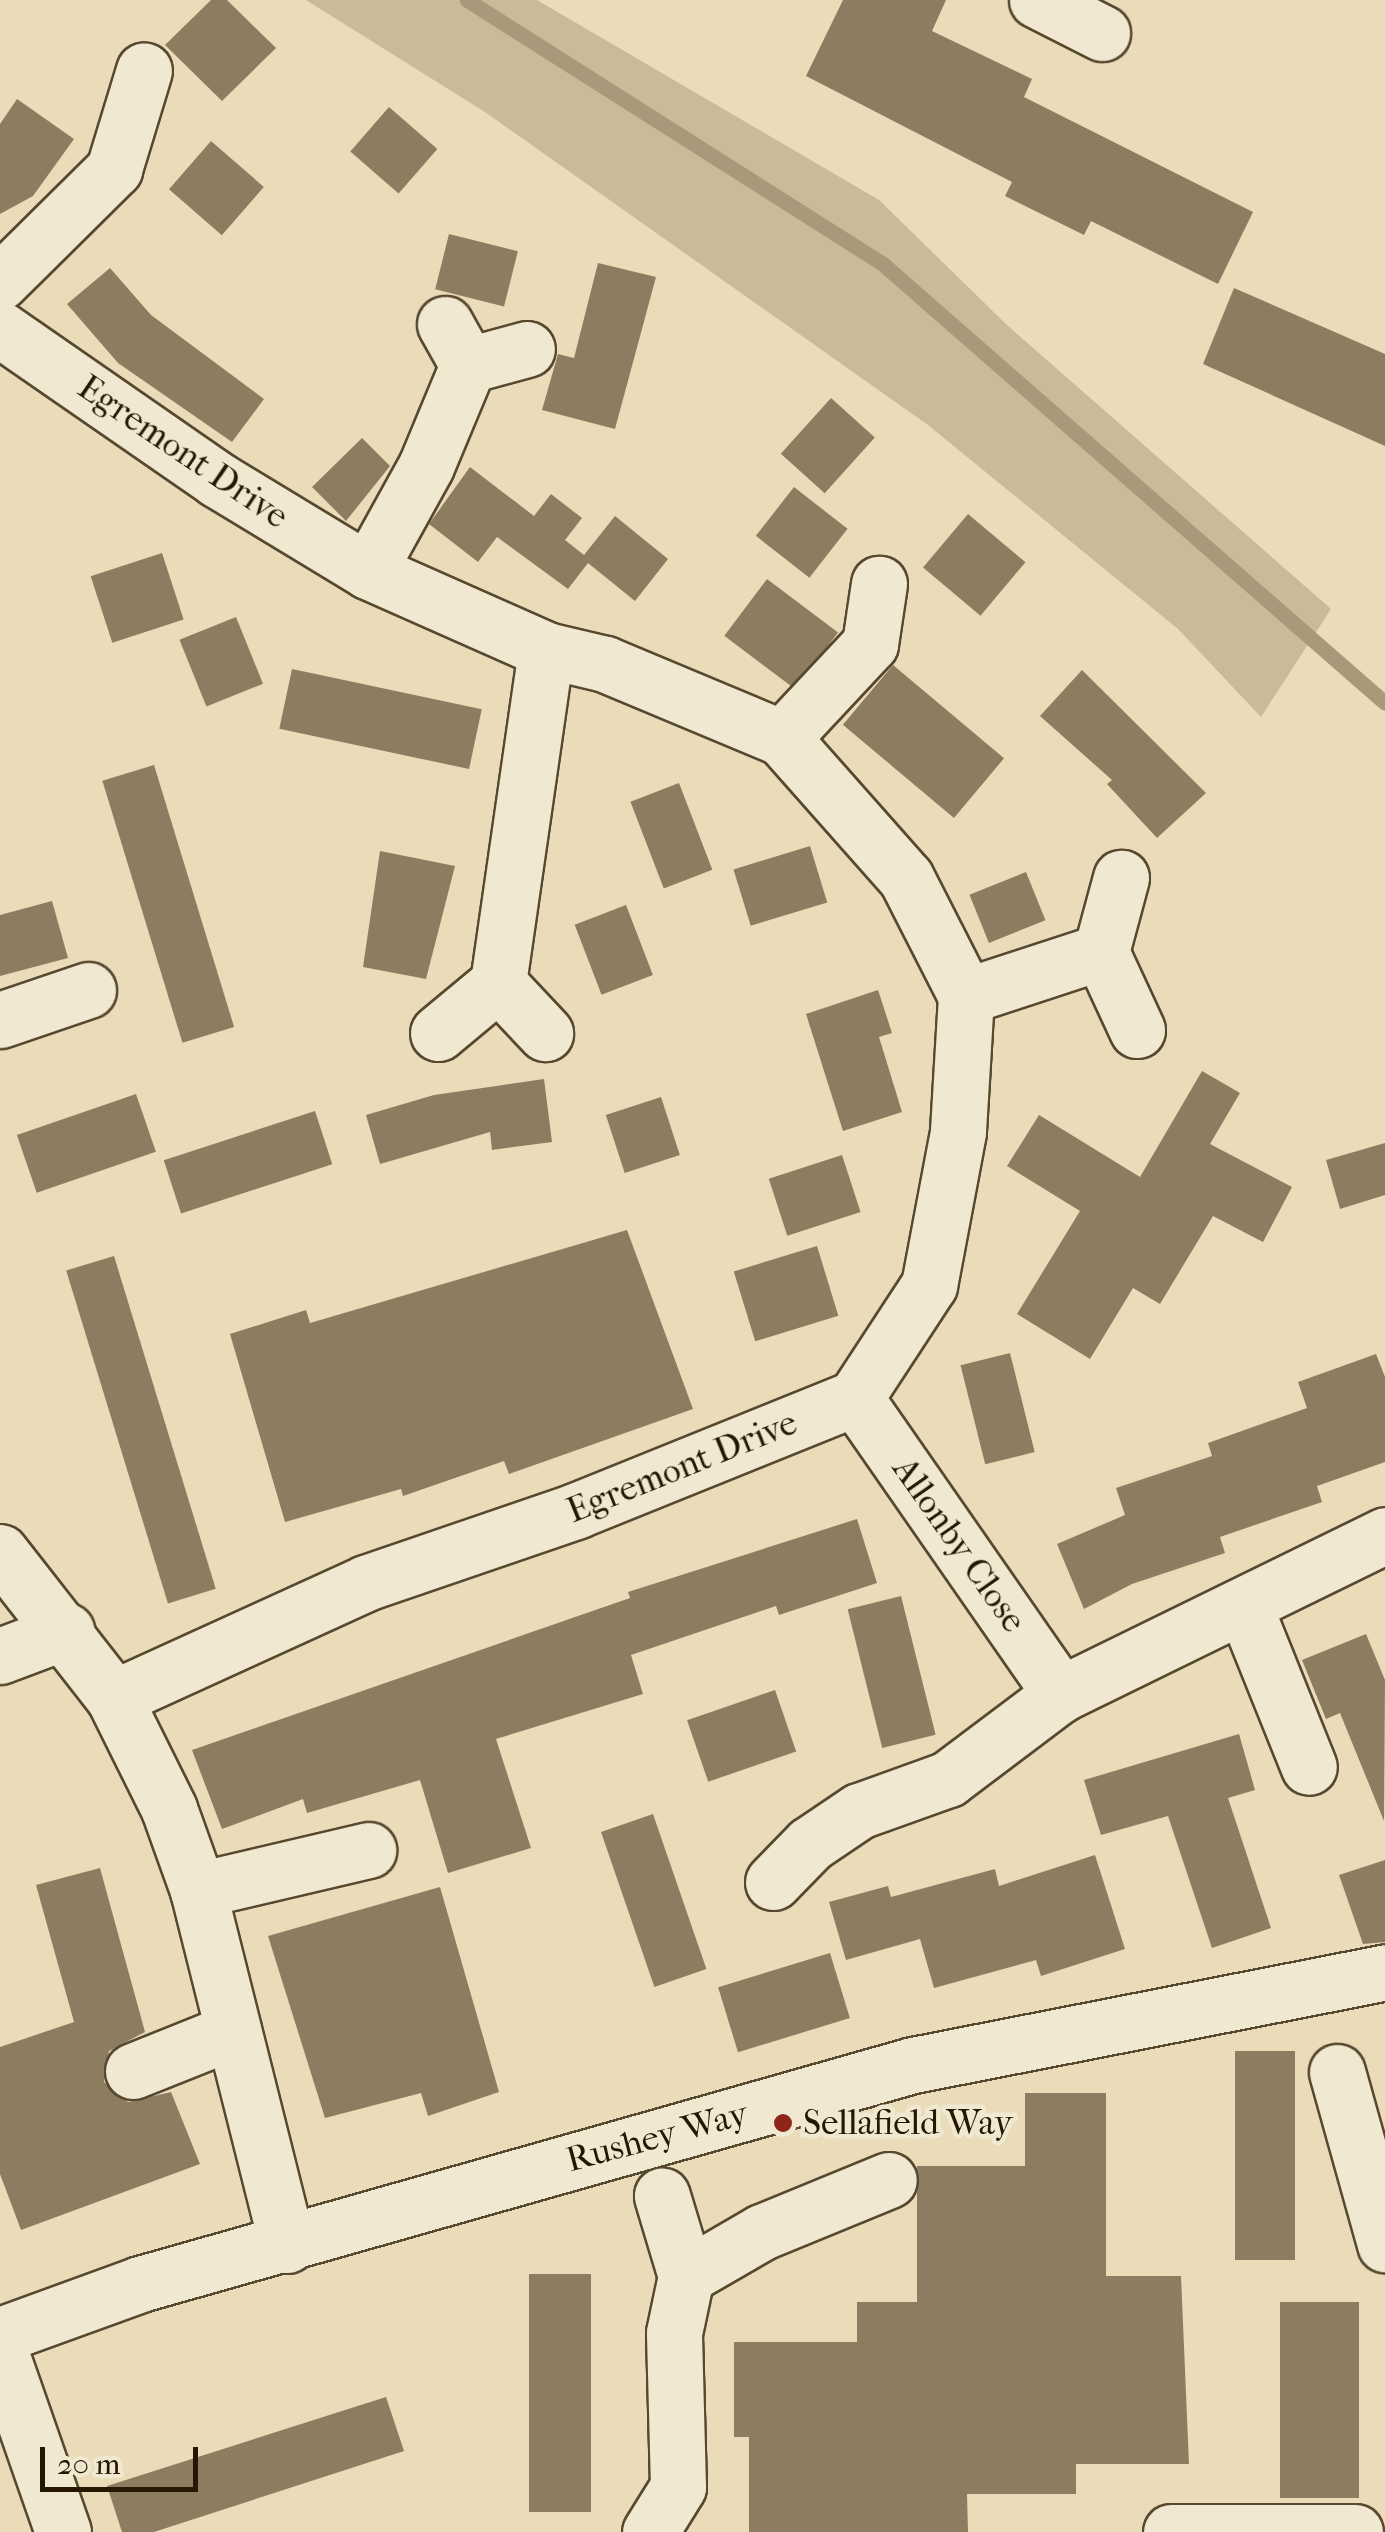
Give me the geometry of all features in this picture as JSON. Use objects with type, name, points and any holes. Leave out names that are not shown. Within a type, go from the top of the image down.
[{"type":"street","points":[[1038,0],[1102,34]]},
{"type":"street","points":[[0,282],[114,168],[144,70]]},
{"type":"street","name":"Egremont Drive","points":[[0,329],[218,480],[368,571],[546,650],[605,664],[782,738],[906,878],[966,996]]},
{"type":"street","points":[[368,571],[426,466],[456,344],[527,349]]},
{"type":"street","points":[[782,738],[870,644],[879,584]]},
{"type":"street","points":[[438,1033],[498,983],[546,650]]},
{"type":"street","points":[[1122,878],[1101,952],[1137,1030]]},
{"type":"street","points":[[855,1398],[929,1285],[958,1132],[966,996],[1101,952]]},
{"type":"street","points":[[498,983],[545,1033]]},
{"type":"street","points":[[0,1020],[88,990]]},
{"type":"street","name":"Egremont Drive","points":[[114,1698],[366,1583],[576,1511],[855,1398]]},
{"type":"street","name":"Allonby Close","points":[[855,1398],[1061,1694]]},
{"type":"street","points":[[773,1882],[810,1844],[860,1811],[948,1779],[1061,1694],[1138,1652],[1244,1608],[1385,1535]]},
{"type":"street","points":[[0,1552],[114,1698],[170,1809],[198,1890],[286,2245]]},
{"type":"street","points":[[1244,1608],[1309,1766]]},
{"type":"street","points":[[0,1656],[66,1632]]},
{"type":"street","points":[[198,1890],[368,1850]]},
{"type":"street","name":"Rushey Way","points":[[0,2336],[140,2284],[913,2064],[1385,1972]]},
{"type":"street","points":[[133,2071],[233,2032]]},
{"type":"street","points":[[1337,2072],[1385,2244]]},
{"type":"street","points":[[686,2276],[762,2232],[890,2180]]},
{"type":"street","points":[[654,2531],[678,2487],[674,2333],[686,2276],[662,2196]]},
{"type":"street","points":[[0,2352],[63,2532]]},
{"type":"street","points":[[1171,2532],[1355,2532]]},
{"type":"shaded area","points":[[306,0],[537,0],[879,200],[1007,325],[1331,609],[1261,717],[1178,629],[928,425],[485,112]]},
{"type":"building","points":[[211,0],[227,0],[276,48],[222,101],[165,45]]},
{"type":"building","points":[[843,0],[946,0],[932,31],[1032,79],[1024,97],[1253,212],[1218,284],[1091,221],[1084,235],[1005,196],[1012,182],[806,76]]},
{"type":"building","points":[[17,99],[74,139],[33,196],[0,214],[0,124]]},
{"type":"building","points":[[389,107],[437,149],[399,194],[350,152]]},
{"type":"building","points":[[211,141],[264,187],[222,235],[169,189]]},
{"type":"building","points":[[449,234],[518,251],[504,306],[435,289]]},
{"type":"building","points":[[598,263],[656,277],[615,429],[542,410],[558,354],[574,358]]},
{"type":"building","points":[[110,268],[151,315],[264,399],[232,442],[118,363],[67,304]]},
{"type":"building","points":[[1234,288],[1385,354],[1385,446],[1203,364]]},
{"type":"building","points":[[831,398],[875,437],[825,493],[781,454]]},
{"type":"building","points":[[362,438],[390,466],[346,521],[312,487]]},
{"type":"building","points":[[470,467],[534,516],[551,494],[582,518],[565,540],[584,555],[615,516],[668,559],[635,601],[588,563],[568,589],[497,537],[478,562],[429,524]]},
{"type":"building","points":[[794,487],[848,529],[809,578],[756,536]]},
{"type":"building","points":[[968,514],[1025,562],[980,616],[923,568]]},
{"type":"building","points":[[162,553],[184,620],[112,643],[91,576]]},
{"type":"building","points":[[767,579],[838,633],[795,689],[724,636]]},
{"type":"building","points":[[236,617],[263,684],[206,707],[179,640]]},
{"type":"building","points":[[893,665],[1004,758],[954,818],[843,725]]},
{"type":"building","points":[[292,669],[482,709],[469,769],[279,729]]},
{"type":"building","points":[[1082,670],[1206,793],[1157,838],[1107,784],[1112,780],[1040,716]]},
{"type":"building","points":[[154,765],[234,1027],[182,1043],[102,781]]},
{"type":"building","points":[[679,783],[712,870],[664,888],[630,802]]},
{"type":"building","points":[[810,846],[827,902],[751,926],[733,869]]},
{"type":"building","points":[[380,851],[455,866],[426,979],[363,967]]},
{"type":"building","points":[[1026,872],[1045,920],[989,943],[969,895]]},
{"type":"building","points":[[52,901],[68,958],[0,976],[0,915]]},
{"type":"building","points":[[626,905],[653,975],[602,995],[575,925]]},
{"type":"building","points":[[878,990],[892,1033],[879,1037],[902,1112],[843,1131],[806,1014]]},
{"type":"building","points":[[1202,1071],[1240,1093],[1210,1144],[1292,1187],[1263,1242],[1213,1216],[1160,1304],[1133,1288],[1090,1359],[1017,1314],[1080,1211],[1007,1166],[1039,1115],[1140,1177]]},
{"type":"building","points":[[544,1079],[552,1142],[492,1150],[490,1132],[380,1164],[366,1115],[434,1095]]},
{"type":"building","points":[[136,1094],[156,1152],[37,1193],[17,1135]]},
{"type":"building","points":[[661,1097],[680,1155],[625,1173],[606,1115]]},
{"type":"building","points":[[315,1111],[332,1164],[181,1213],[164,1160]]},
{"type":"building","points":[[1385,1143],[1385,1195],[1340,1209],[1326,1160]]},
{"type":"building","points":[[842,1155],[861,1212],[787,1236],[769,1179]]},
{"type":"building","points":[[627,1230],[693,1409],[509,1474],[504,1461],[403,1496],[401,1489],[285,1522],[230,1334],[306,1310],[310,1323]]},
{"type":"building","points":[[817,1246],[838,1316],[755,1341],[734,1271]]},
{"type":"building","points":[[114,1256],[216,1589],[168,1603],[66,1271]]},
{"type":"building","points":[[1010,1353],[1035,1452],[985,1464],[961,1365]]},
{"type":"building","points":[[1376,1354],[1385,1377],[1385,1462],[1317,1486],[1322,1502],[1220,1537],[1225,1553],[1132,1584],[1084,1609],[1057,1544],[1125,1515],[1116,1488],[1212,1456],[1208,1443],[1307,1408],[1298,1382]]},
{"type":"building","points":[[857,1519],[877,1583],[779,1615],[776,1606],[631,1655],[643,1694],[496,1739],[531,1848],[448,1873],[420,1780],[307,1813],[303,1799],[222,1829],[192,1750],[630,1598],[628,1592]]},
{"type":"building","points":[[901,1596],[936,1735],[882,1748],[848,1609]]},
{"type":"building","points":[[1366,1634],[1385,1680],[1384,1821],[1340,1713],[1326,1719],[1302,1660]]},
{"type":"building","points":[[775,1690],[796,1751],[708,1782],[687,1720]]},
{"type":"building","points":[[1239,1734],[1255,1790],[1228,1798],[1271,1928],[1212,1948],[1168,1816],[1101,1835],[1084,1780]]},
{"type":"building","points":[[653,1814],[706,1969],[654,1987],[601,1832]]},
{"type":"building","points":[[1095,1855],[1125,1949],[1041,1976],[1036,1960],[934,1988],[920,1939],[846,1960],[829,1902],[888,1886],[891,1897],[995,1869],[999,1886]]},
{"type":"building","points":[[1385,1860],[1385,1942],[1363,1944],[1339,1875]]},
{"type":"building","points":[[100,1868],[145,2032],[109,2051],[104,2082],[128,2102],[171,2092],[200,2164],[21,2230],[0,2174],[0,2047],[74,2022],[36,1885]]},
{"type":"building","points":[[440,1887],[499,2092],[428,2116],[421,2093],[325,2118],[268,1936]]},
{"type":"building","points":[[830,1953],[850,2018],[738,2052],[718,1987]]},
{"type":"building","points":[[1235,2051],[1295,2051],[1295,2260],[1235,2260]]},
{"type":"building","points":[[1025,2093],[1106,2093],[1106,2276],[1181,2276],[1189,2464],[1076,2464],[1076,2494],[967,2494],[968,2532],[749,2532],[749,2437],[734,2437],[734,2342],[857,2342],[857,2302],[917,2302],[917,2166],[1025,2166]]},
{"type":"building","points":[[529,2274],[591,2274],[591,2512],[529,2512]]},
{"type":"building","points":[[1280,2302],[1359,2302],[1359,2498],[1280,2498]]},
{"type":"building","points":[[386,2397],[404,2451],[154,2532],[122,2532],[107,2486]]},
{"type":"waterway","points":[[467,0],[884,265],[1385,703]]},
{"type":"place","name":"Sellafield Way","points":[[783,2123]]}]
